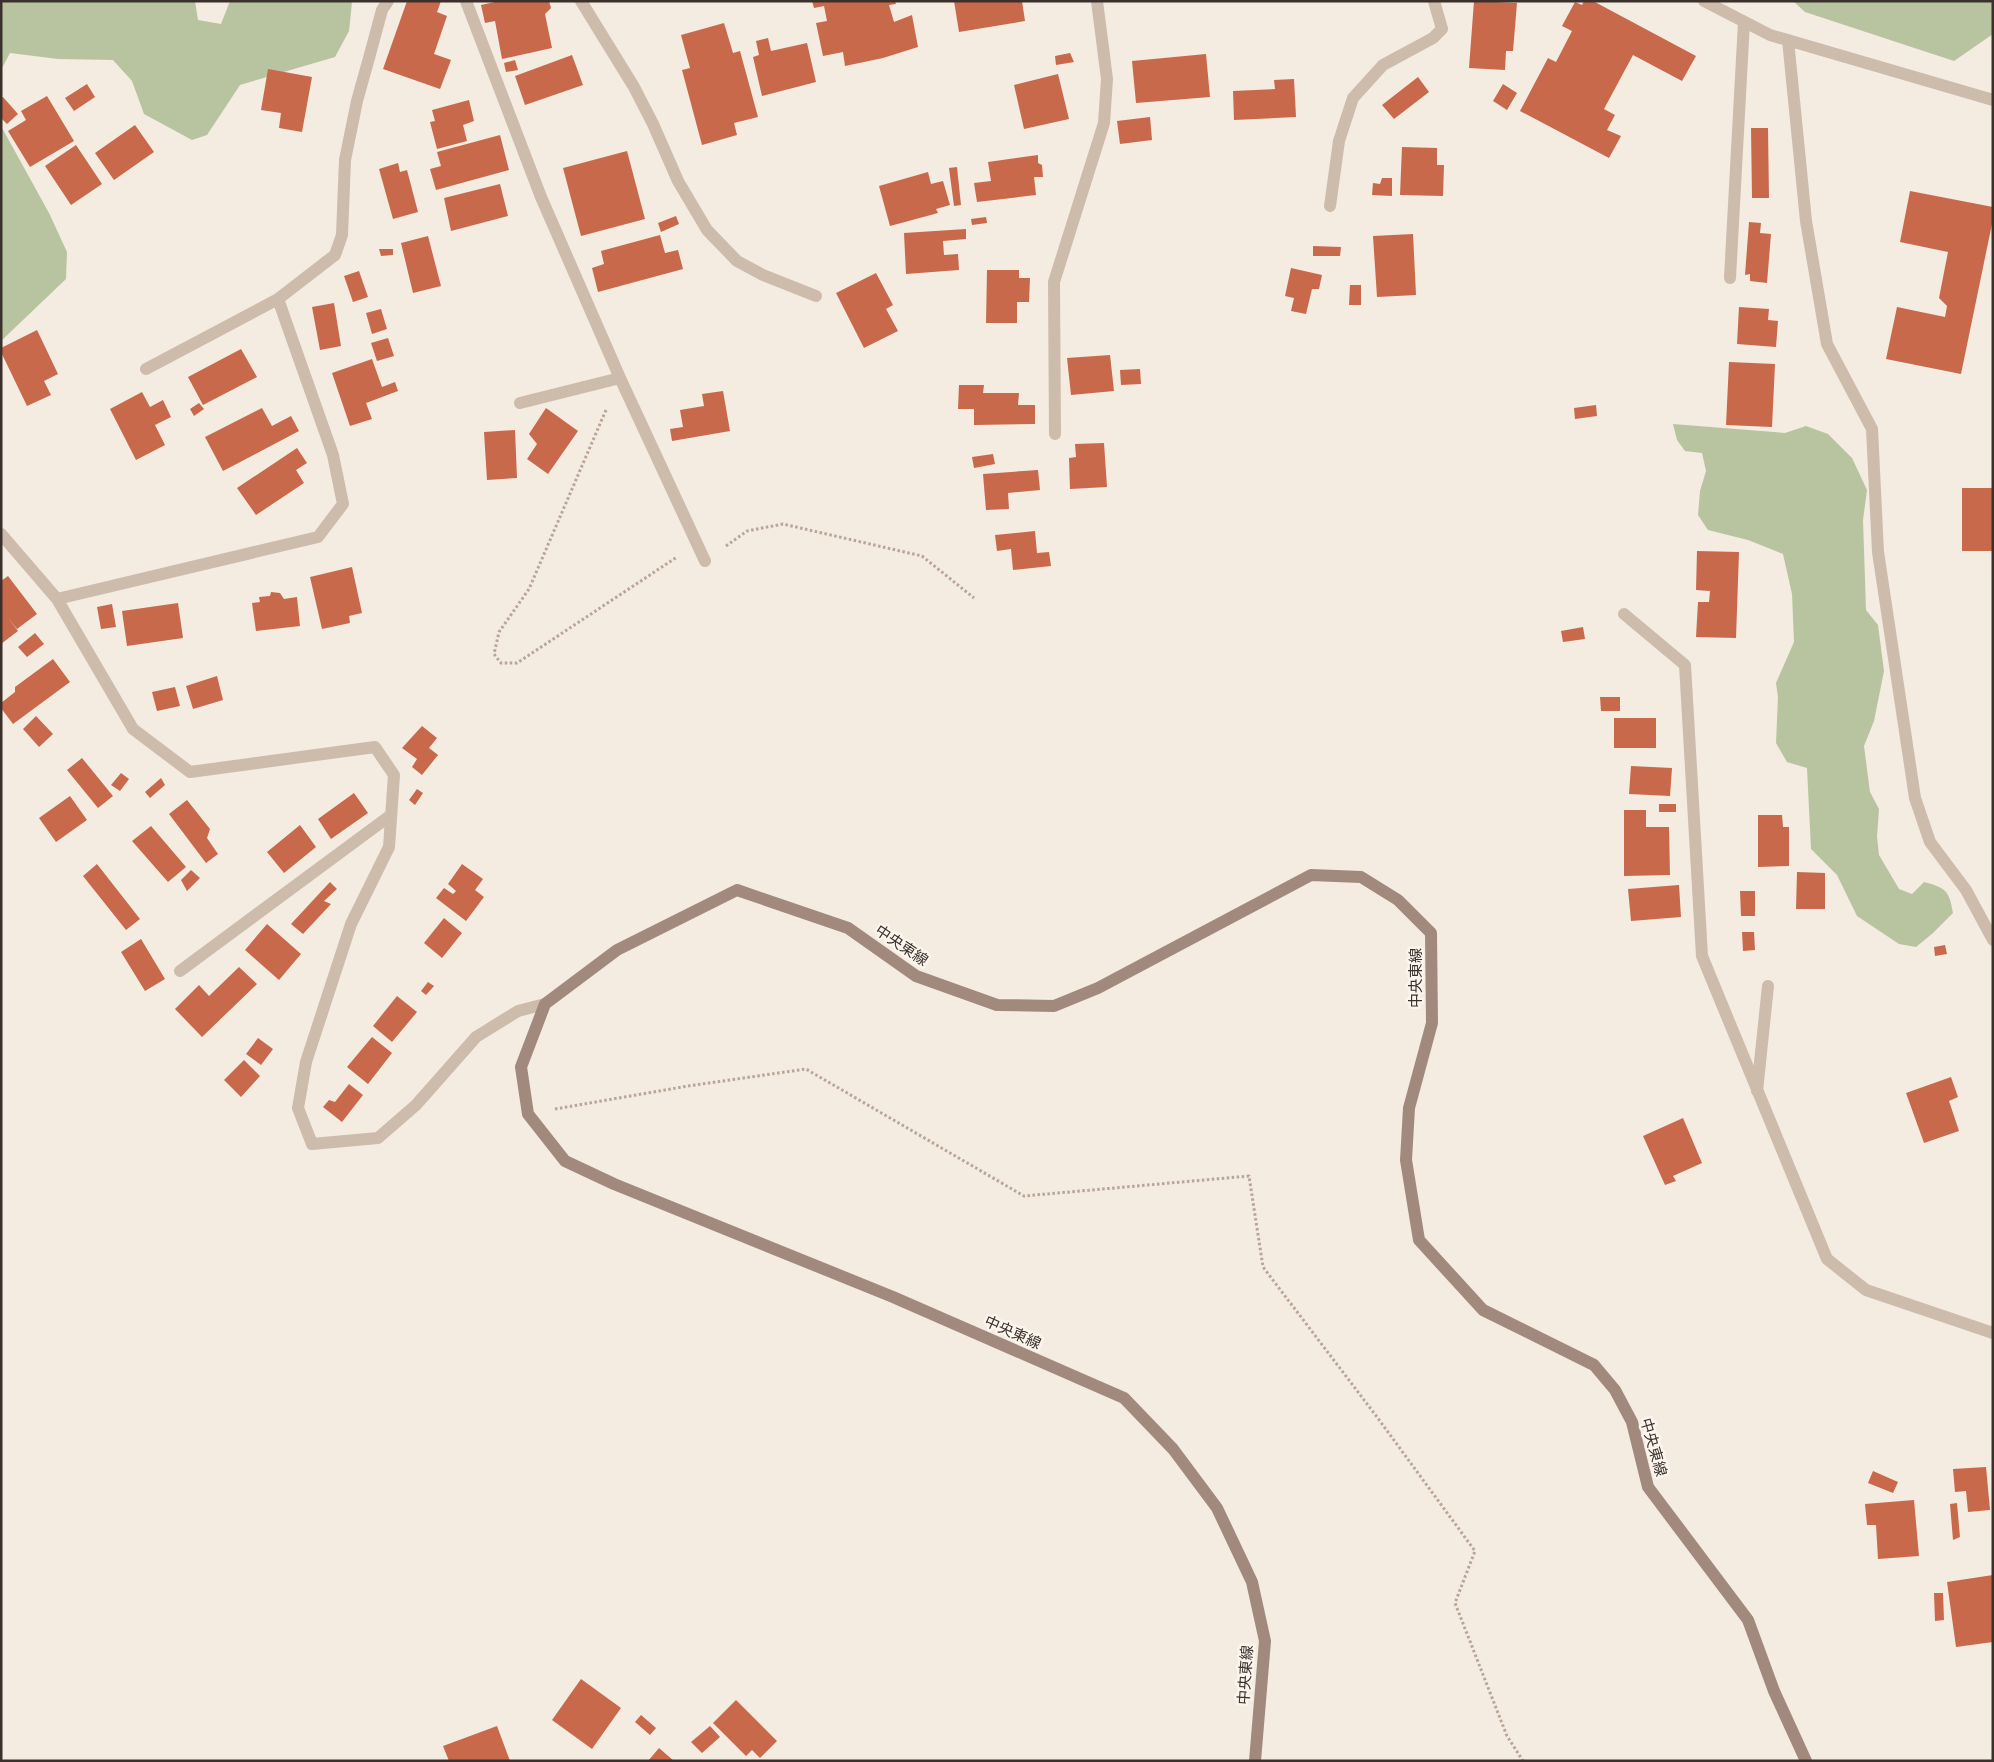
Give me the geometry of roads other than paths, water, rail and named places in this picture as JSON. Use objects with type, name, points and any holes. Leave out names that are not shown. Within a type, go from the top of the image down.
[{"type":"main road","name":"中央東線","points":[[1255,1761],[1264,1641],[1252,1582],[1217,1508],[1173,1450],[1124,1398],[893,1297],[614,1184],[565,1162],[528,1114],[520,1067],[545,1004],[617,950],[738,890],[848,928],[916,976],[997,1004],[1054,1006],[1098,988],[1139,968],[1311,875],[1361,877],[1398,900],[1432,933],[1432,1023],[1408,1108],[1406,1160],[1419,1240],[1483,1310],[1594,1365],[1615,1390],[1632,1422],[1648,1487],[1748,1620],[1774,1691],[1806,1761]]},
{"type":"street","points":[[146,369],[278,299],[335,255],[342,235],[345,160],[355,109],[382,10],[388,1]]},
{"type":"street","points":[[466,1],[541,197],[620,378],[705,561]]},
{"type":"street","points":[[581,1],[634,87],[653,124],[678,181],[708,230],[737,261],[763,275],[816,296]]},
{"type":"street","points":[[1055,434],[1054,282],[1104,123],[1107,79],[1097,1]]},
{"type":"street","points":[[1330,206],[1339,141],[1353,98],[1383,65],[1433,38],[1442,29],[1434,1]]},
{"type":"street","points":[[1704,1],[1770,35],[1987,99],[1993,91]]},
{"type":"street","points":[[1730,278],[1744,22]]},
{"type":"street","points":[[1788,40],[1806,221],[1827,344],[1872,428],[1878,552],[1915,798],[1930,842],[1966,890],[1993,940]]},
{"type":"street","points":[[57,599],[318,537],[343,504],[333,455],[278,299]]},
{"type":"street","points":[[520,403],[620,378]]},
{"type":"street","points":[[1,534],[57,599],[133,729],[190,772],[375,746],[394,775],[389,848],[351,924],[306,1062],[298,1108],[312,1144],[378,1138],[416,1105],[476,1037],[518,1011],[545,1004]]},
{"type":"street","points":[[1624,614],[1685,665],[1702,956],[1756,1092],[1827,1259],[1866,1290],[1993,1333]]},
{"type":"street","points":[[180,971],[391,815]]},
{"type":"street","points":[[1756,1092],[1768,986]]}]
